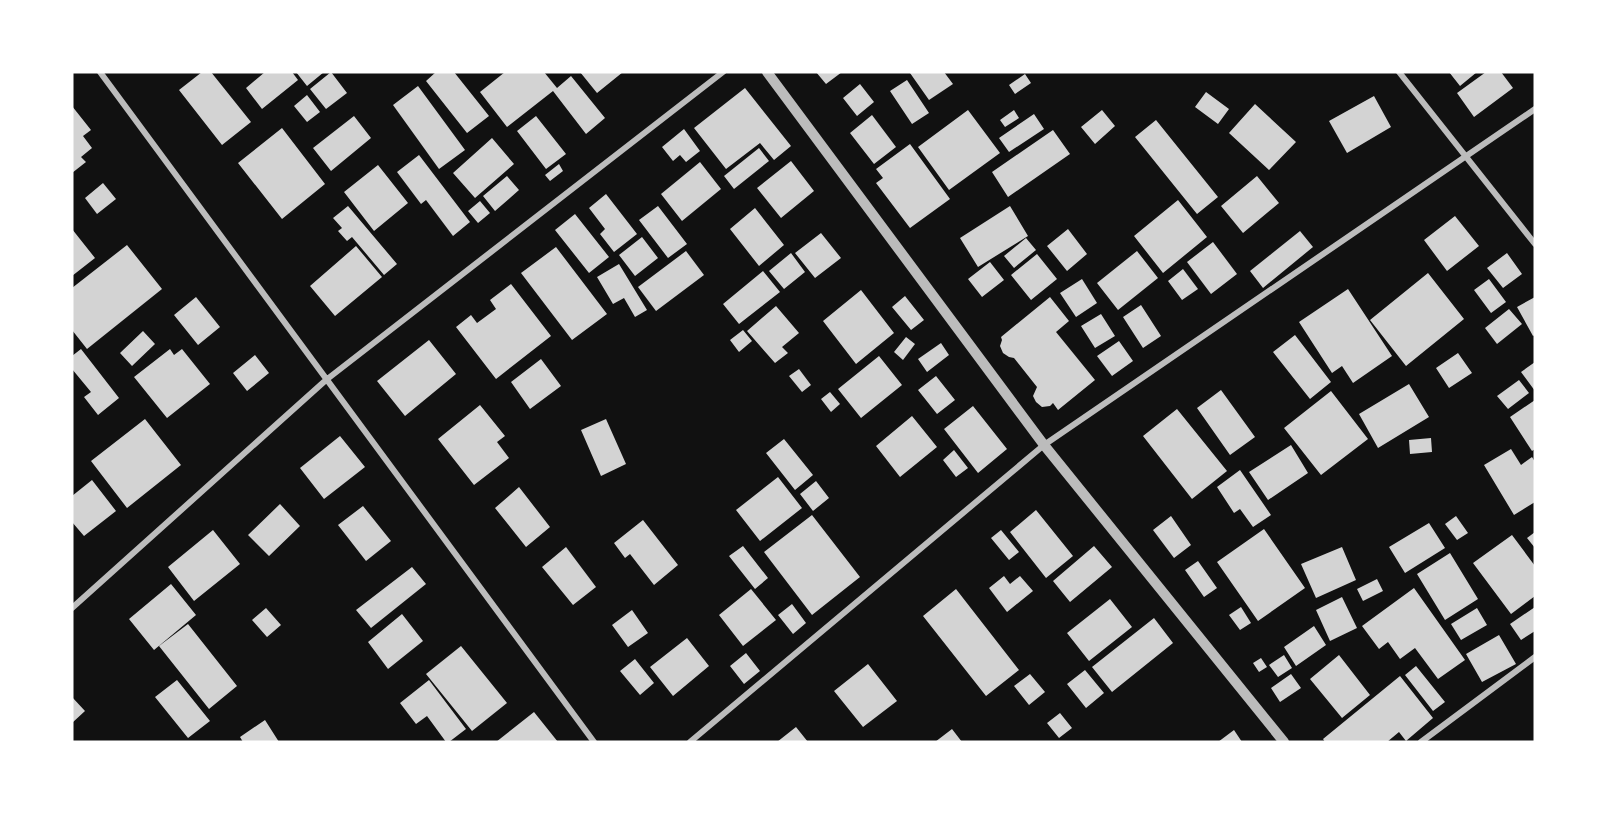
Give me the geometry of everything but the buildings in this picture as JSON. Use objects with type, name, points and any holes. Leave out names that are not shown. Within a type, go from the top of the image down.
[{"type":"street","points":[[100,72],[594,742]]},
{"type":"street","points":[[72,608],[326,380],[723,72]]},
{"type":"street","points":[[767,72],[1044,445],[1284,742]]},
{"type":"street","points":[[1398,72],[1535,244]]},
{"type":"street","points":[[690,742],[1044,445],[1535,109]]},
{"type":"street","points":[[1421,742],[1535,657]]}]
